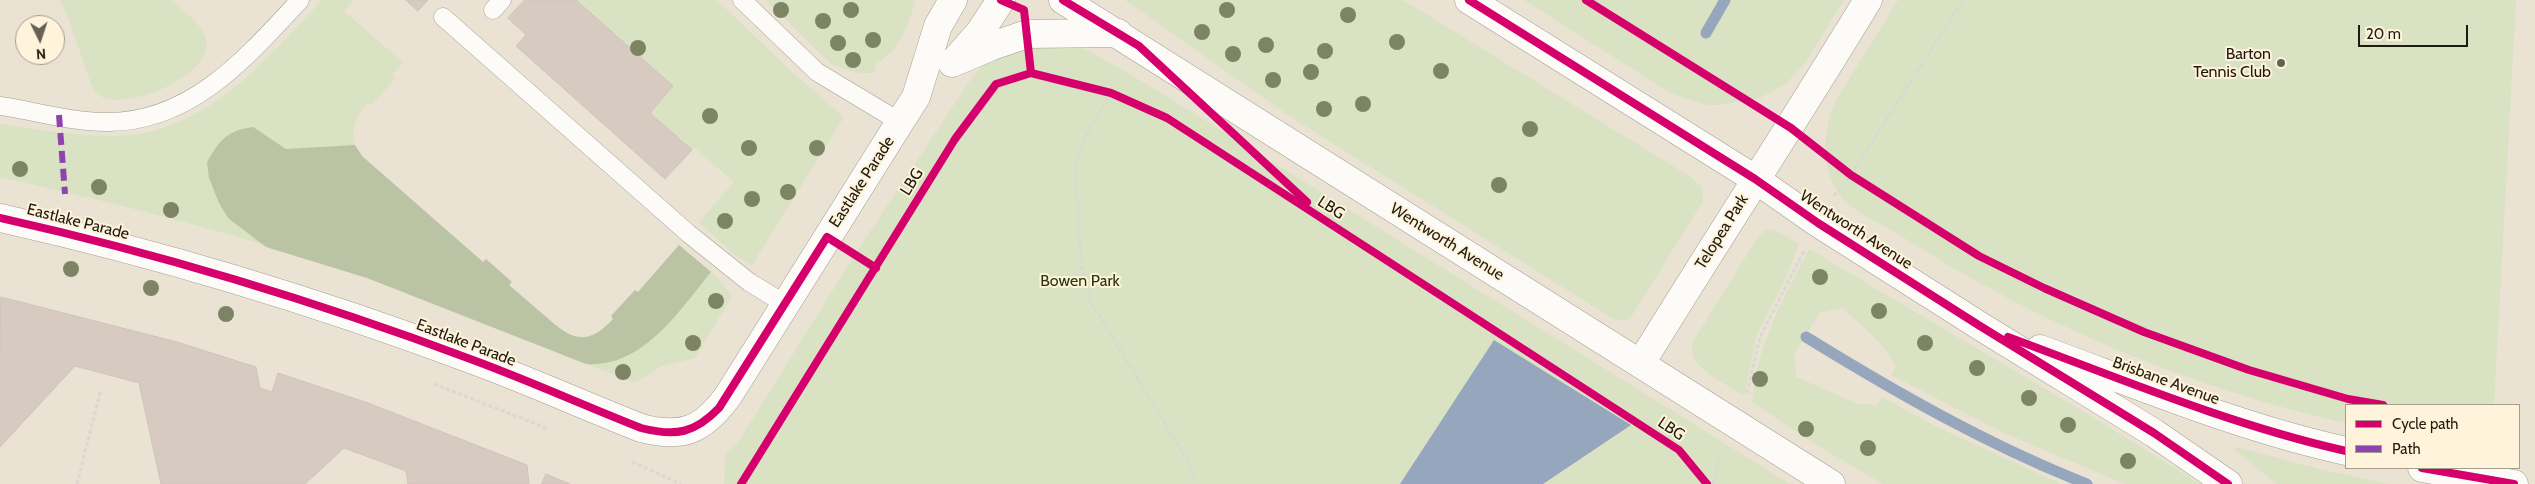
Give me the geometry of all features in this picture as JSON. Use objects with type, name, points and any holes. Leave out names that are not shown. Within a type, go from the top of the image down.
[{"type":"main road","name":"Eastlake Parade","points":[[916,97],[938,26],[953,0]]},
{"type":"main road","name":"Eastlake Parade","points":[[0,218],[156,256],[302,299],[476,361],[641,428],[662,432],[693,429],[707,420],[728,396],[916,97],[952,64],[980,32],[1001,0]]},
{"type":"main road","name":"Wentworth Avenue","points":[[1063,0],[1831,484]]},
{"type":"main road","name":"Wentworth Avenue","points":[[1469,0],[1755,179],[1832,232],[1980,326],[2154,433],[2228,484]]},
{"type":"main road","name":"Telopea Park","points":[[1641,363],[1755,179],[1791,128],[1868,0]]},
{"type":"main road","name":"Eastlake Parade","points":[[952,64],[992,46],[1027,34],[1118,33]]},
{"type":"main road","name":"Brisbane Avenue","points":[[1980,326],[2257,427],[2300,441],[2345,451]]},
{"type":"main road","points":[[2428,469],[2514,484]]},
{"type":"lane","points":[[0,106],[104,122],[138,119],[170,110],[204,91],[230,71],[300,0]]},
{"type":"lane","points":[[742,0],[817,72],[900,122]]},
{"type":"lane","points":[[443,17],[689,234],[749,282],[785,304]]},
{"type":"path","points":[[1838,190],[1852,175],[1963,0]]},
{"type":"path","points":[[1102,91],[1119,97]]},
{"type":"path","points":[[1111,94],[1087,134],[1075,167],[1082,269],[1091,302],[1189,463],[1195,484]]},
{"type":"path","points":[[1844,169],[1860,180]]},
{"type":"path","points":[[1745,400],[1760,337],[1805,248]]},
{"type":"path","points":[[426,381],[556,432]]},
{"type":"path","points":[[77,484],[101,390]]},
{"type":"path","points":[[1713,484],[1722,450]]},
{"type":"path","points":[[629,461],[681,484]]},
{"type":"green space","points":[[59,0],[171,0],[199,25],[205,36],[206,50],[198,64],[185,76],[168,86],[149,94],[130,98],[113,99],[100,96],[91,84],[66,12]]},
{"type":"green space","points":[[322,0],[354,0],[344,11],[403,63],[392,75],[396,78],[371,105],[368,103],[359,115],[353,135],[357,149],[362,156],[483,262],[486,259],[512,282],[509,285],[554,324],[571,335],[586,337],[595,334],[603,328],[613,319],[611,316],[635,290],[638,292],[679,245],[718,278],[732,296],[695,358],[662,366],[635,383],[435,304],[323,263],[186,222],[0,177],[0,124],[73,134],[117,136],[149,132],[179,122],[206,107],[256,69]]},
{"type":"green space","points":[[576,0],[717,0],[793,73],[844,117],[752,265],[735,255],[699,222],[734,182],[694,147],[692,150],[650,113],[673,86]]},
{"type":"green space","points":[[766,0],[915,0],[906,28],[897,45],[884,59],[876,64],[874,73],[857,73],[832,65]]},
{"type":"green space","points":[[1125,0],[1403,0],[1689,176],[1702,187],[1703,201],[1633,314],[1626,320],[1615,320],[1295,120]]},
{"type":"green space","points":[[1524,0],[1844,0],[1805,63],[1786,84],[1760,98],[1720,105],[1706,105],[1672,94]]},
{"type":"green space","points":[[1898,0],[2516,0],[2494,404],[2345,404],[2345,423],[2229,391],[2116,349],[2060,324],[1953,268],[1847,203],[1835,187],[1826,156],[1826,133],[1835,102]]},
{"type":"green space","name":"Bowen Park","points":[[1070,44],[1090,51],[1163,94],[1790,484],[724,484],[726,454],[739,441],[859,248],[973,76],[994,57],[1005,52],[1029,47]]},
{"type":"green space","points":[[253,127],[286,149],[355,145],[362,156],[483,262],[486,259],[512,282],[509,285],[554,324],[571,335],[586,337],[595,334],[603,328],[613,319],[611,316],[635,290],[638,292],[679,245],[711,272],[672,319],[642,347],[625,357],[606,363],[586,364],[367,278],[266,247],[228,218],[219,203],[209,178],[207,162],[220,142],[230,134]]},
{"type":"green space","points":[[1774,229],[1799,244],[1783,284],[1757,334],[1744,395],[1707,373],[1694,358],[1692,349],[1694,340],[1758,237],[1764,231]]},
{"type":"green space","points":[[1809,249],[2096,419],[2200,484],[2125,484],[2004,433],[1891,375],[1896,367],[1891,358],[1872,335],[1842,308],[1820,313],[1794,354],[1796,377],[1859,404],[1877,405],[1882,397],[1935,426],[2061,484],[1883,484],[1813,443],[1752,402],[1760,360],[1773,322]]},
{"type":"green space","points":[[2236,447],[2324,470],[2388,484],[2277,484],[2236,451],[2234,449]]},
{"type":"water","points":[[1494,340],[1631,425],[1543,484],[1400,484]]},
{"type":"building","points":[[406,0],[428,0],[418,11]]},
{"type":"building","points":[[525,0],[576,0],[673,86],[650,113],[692,150],[665,179],[516,46],[526,35],[508,18]]},
{"type":"building","points":[[1,297],[177,342],[256,367],[260,388],[272,392],[278,373],[368,403],[527,465],[529,484],[408,484],[406,471],[344,448],[305,484],[161,484],[139,383],[75,366],[0,447]]},
{"type":"building","points":[[546,474],[570,484],[542,484]]},
{"type":"waterway","points":[[1706,33],[1725,0]]},
{"type":"waterway","points":[[1806,337],[1944,417],[2050,469],[2087,484]]},
{"type":"marked path","points":[[59,115],[65,194]]},
{"type":"cycle path","points":[[1001,0],[1024,10],[1031,73]]},
{"type":"cycle path","name":"LBG","points":[[1063,0],[1139,46],[1307,202]]},
{"type":"cycle path","points":[[1469,0],[1755,179],[1818,223],[1980,326],[2154,433],[2228,484]]},
{"type":"cycle path","points":[[1586,0],[1791,128],[1851,175],[1979,256],[2044,288],[2144,332],[2249,370],[2348,399],[2377,404]]},
{"type":"cycle path","name":"LBG","points":[[741,484],[955,139],[996,84],[1031,73],[1111,93],[1167,118],[1679,450],[1707,484]]},
{"type":"cycle path","points":[[0,218],[180,263],[298,299],[473,360],[641,428],[665,432],[684,431],[693,428],[702,423],[719,408],[827,237],[876,268]]},
{"type":"cycle path","points":[[2008,337],[2217,414],[2260,428],[2345,451]]},
{"type":"cycle path","points":[[2428,469],[2514,484]]},
{"type":"place","name":"Barton Tennis Club","points":[[2281,63]]}]
